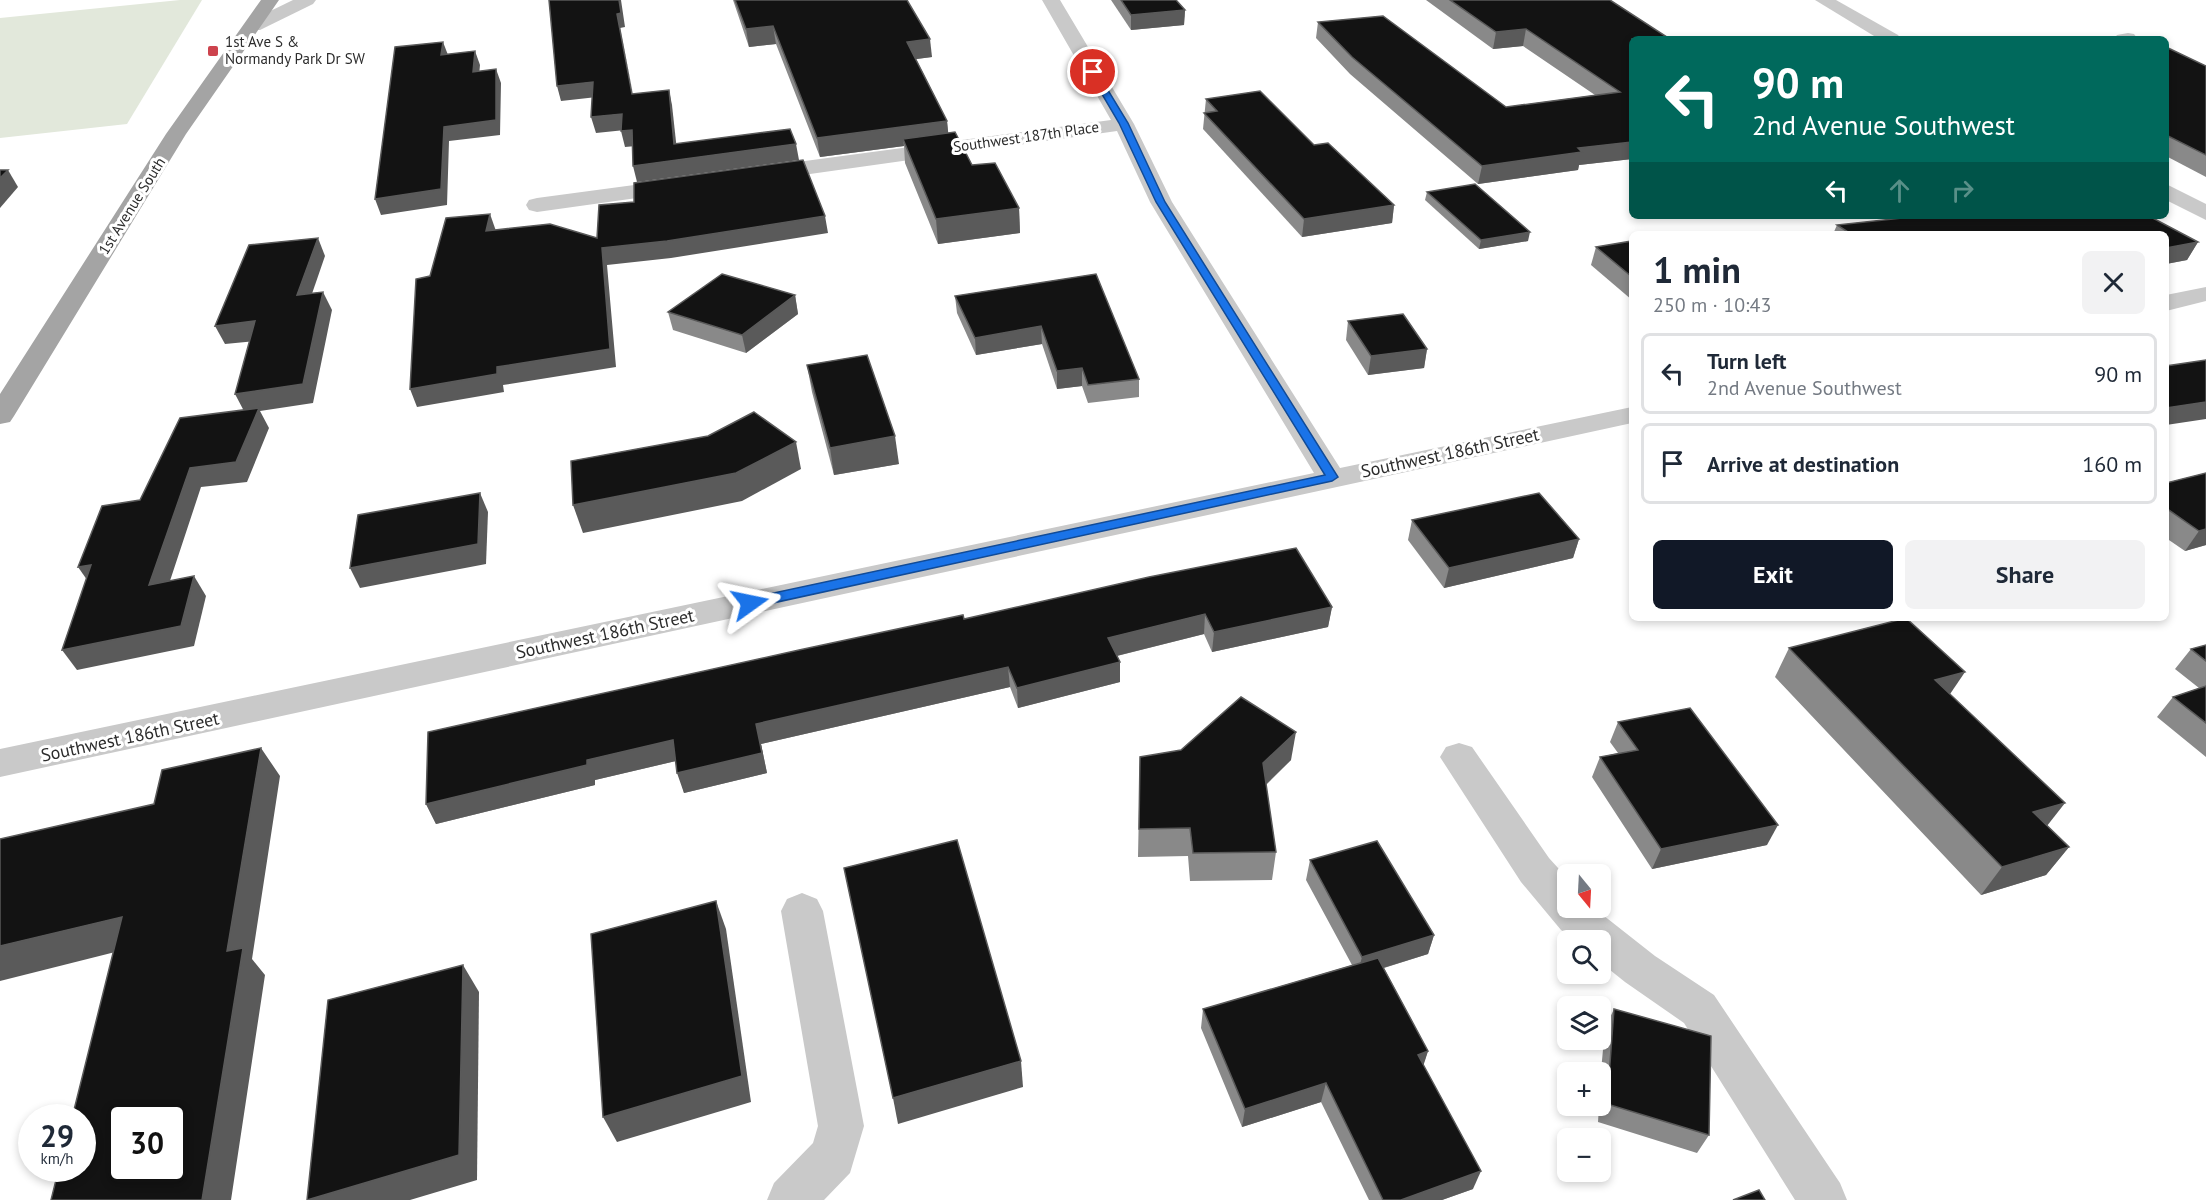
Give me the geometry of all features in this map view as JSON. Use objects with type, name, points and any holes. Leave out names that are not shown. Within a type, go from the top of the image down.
[{"type":"main road","name":"1st Avenue South","points":[[0,416],[176,134],[254,26],[270,0]]},
{"type":"street","points":[[254,26],[307,0]]},
{"type":"street","points":[[1051,0],[1124,123],[1161,202],[1332,477]]},
{"type":"street","points":[[1824,0],[1887,36]]},
{"type":"street","name":"Southwest 187th Place","points":[[736,178],[1124,123]]},
{"type":"street","points":[[537,206],[701,183]]},
{"type":"street","points":[[2169,193],[2206,213]]},
{"type":"street","points":[[2169,302],[2206,294]]},
{"type":"street","name":"Southwest 186th Street","points":[[0,763],[1332,477],[1629,416]]},
{"type":"street","points":[[1460,756],[1535,870],[1576,917],[1640,969],[1700,1009],[1824,1200]]},
{"type":"street","points":[[791,1200],[833,1156],[841,1126],[802,911]]},
{"type":"shaded area","points":[[180,0],[202,0],[127,124],[0,138],[0,18]]},
{"type":"building","points":[[549,0],[619,0],[621,13],[617,14],[632,94],[669,90],[674,144],[790,129],[796,144],[633,166],[632,130],[621,131],[622,114],[591,117],[593,82],[557,86]]},
{"type":"building","points":[[735,0],[907,0],[930,39],[907,42],[947,121],[817,138],[773,26],[746,29]]},
{"type":"building","points":[[1121,0],[1176,0],[1185,10],[1131,15]]},
{"type":"building","points":[[1450,0],[1610,0],[1665,36],[1629,36],[1629,142],[1578,148],[1582,152],[1482,166],[1352,57],[1318,22],[1383,16],[1506,107],[1620,92],[1526,29],[1496,32]]},
{"type":"building","points":[[443,42],[441,55],[475,51],[473,72],[496,69],[496,120],[444,127],[441,189],[375,199],[395,47]]},
{"type":"building","points":[[2169,48],[2206,66],[2206,155],[2169,136]]},
{"type":"building","points":[[1260,91],[1314,145],[1328,143],[1394,205],[1304,219],[1204,113],[1217,111],[1206,99]]},
{"type":"building","points":[[955,132],[972,165],[995,163],[1019,208],[936,219],[903,139]]},
{"type":"building","points":[[803,160],[825,216],[667,241],[602,248],[610,349],[497,367],[497,374],[410,389],[416,279],[430,276],[446,218],[490,214],[486,231],[550,224],[597,238],[599,205],[634,202],[634,183]]},
{"type":"building","points":[[0,170],[8,170],[0,178]]},
{"type":"building","points":[[1475,184],[1530,232],[1481,240],[1427,192]]},
{"type":"building","points":[[1893,219],[2155,219],[2198,242],[2169,247],[2169,231],[1846,231],[1837,225]]},
{"type":"building","points":[[318,238],[297,295],[323,292],[303,384],[235,394],[255,321],[215,326],[249,245]]},
{"type":"building","points":[[1629,242],[1629,274],[1596,247]]},
{"type":"building","points":[[722,274],[795,295],[742,335],[668,312]]},
{"type":"building","points":[[1096,274],[1139,379],[1088,385],[1082,368],[1057,371],[1041,326],[975,338],[955,296]]},
{"type":"building","points":[[1403,314],[1427,349],[1371,356],[1348,321]]},
{"type":"building","points":[[867,355],[895,436],[830,448],[807,365]]},
{"type":"building","points":[[2206,360],[2206,402],[2169,408],[2169,366]]},
{"type":"building","points":[[259,408],[236,462],[190,468],[149,585],[194,576],[181,626],[62,650],[91,565],[78,567],[102,506],[140,500],[180,418]]},
{"type":"building","points":[[754,412],[796,442],[736,473],[573,505],[571,461],[708,436]]},
{"type":"building","points":[[2206,473],[2206,529],[2199,531],[2169,510],[2169,482]]},
{"type":"building","points":[[480,493],[478,544],[350,568],[358,515]]},
{"type":"building","points":[[1539,493],[1579,539],[1449,568],[1412,520]]},
{"type":"building","points":[[1296,548],[1332,607],[1214,632],[1205,614],[1108,638],[1120,662],[1017,688],[1008,667],[756,724],[762,753],[677,773],[673,740],[587,760],[587,765],[426,804],[428,732],[963,615],[964,619],[1149,577]]},
{"type":"building","points":[[1894,621],[1909,621],[1965,672],[1935,680],[2065,803],[2033,812],[2069,847],[2002,867],[1789,648]]},
{"type":"building","points":[[2206,645],[2206,661],[2191,649]]},
{"type":"building","points":[[2206,686],[2206,723],[2173,697]]},
{"type":"building","points":[[1241,697],[1296,732],[1263,763],[1276,852],[1193,853],[1190,828],[1139,829],[1140,757],[1181,750]]},
{"type":"building","points":[[1690,708],[1778,825],[1661,849],[1600,757],[1638,750],[1618,722]]},
{"type":"building","points":[[261,748],[227,951],[243,948],[202,1200],[51,1200],[56,1182],[96,1182],[96,1104],[75,1104],[122,917],[0,946],[0,839],[154,804],[162,770]]},
{"type":"building","points":[[957,840],[1021,1061],[893,1098],[844,868]]},
{"type":"building","points":[[1377,841],[1434,935],[1362,957],[1310,860]]},
{"type":"building","points":[[716,901],[742,1076],[603,1117],[591,934]]},
{"type":"building","points":[[1378,958],[1428,1051],[1418,1055],[1481,1171],[1401,1200],[1383,1200],[1326,1083],[1245,1109],[1203,1009]]},
{"type":"building","points":[[463,965],[459,1155],[307,1200],[328,1000]]},
{"type":"building","points":[[1614,1009],[1711,1036],[1709,1135],[1611,1105]]},
{"type":"building","points":[[1759,1190],[1765,1200],[1733,1200]]},
{"type":"place","name":"1st Ave S & Normandy Park Dr SW","points":[[213,51]]},
{"type":"route","points":[[750,603],[1332,477],[1161,202],[1124,123],[1093,72]]}]
